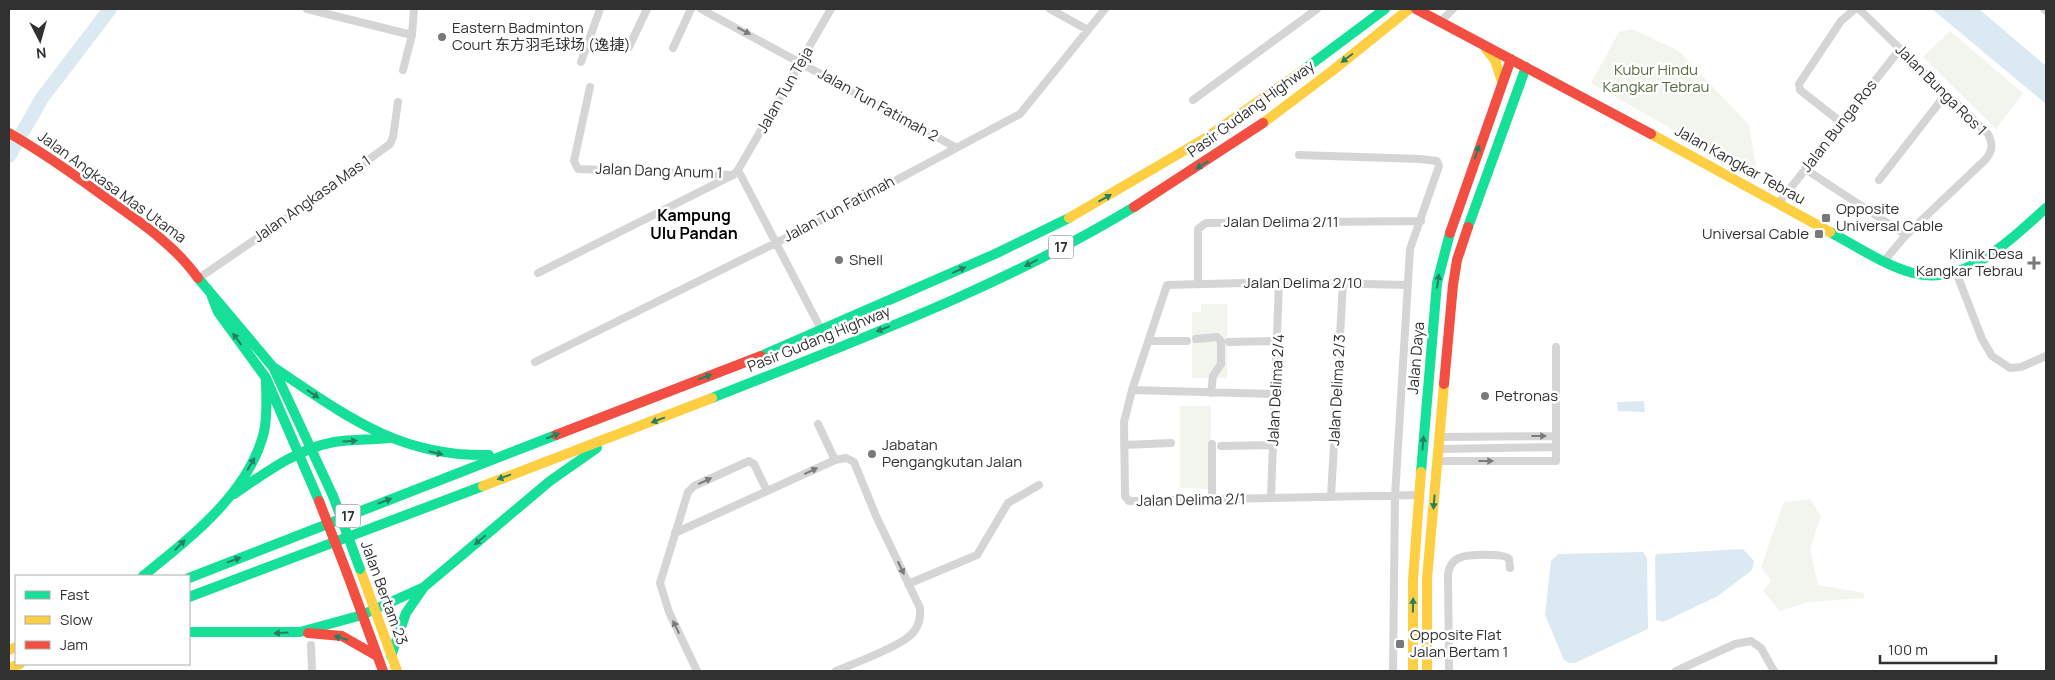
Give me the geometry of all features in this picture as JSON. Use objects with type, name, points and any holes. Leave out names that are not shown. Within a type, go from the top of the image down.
[{"type":"main road","name":"Pasir Gudang Highway","points":[[190,578],[822,331],[1012,246],[1069,218],[1204,140],[1385,9]]},
{"type":"main road","name":"Pasir Gudang Highway","points":[[190,597],[350,534],[615,436],[922,313],[1006,275],[1087,234],[1222,153],[1409,9]]},
{"type":"main road","name":"Jalan Kangkar Tebrau","points":[[1416,9],[1884,261],[1923,275],[1956,272],[1981,261],[2046,208]]},
{"type":"main road","points":[[1479,42],[1495,60],[1502,82]]},
{"type":"main road","name":"Jalan Daya","points":[[1413,671],[1413,580],[1438,283],[1445,247],[1511,59]]},
{"type":"main road","name":"Jalan Daya","points":[[1427,671],[1428,579],[1438,449],[1457,260],[1526,67]]},
{"type":"main road","points":[[1517,90],[1534,79],[1550,80]]},
{"type":"main road","name":"Jalan Angkasa Mas Utama","points":[[9,133],[22,140],[150,229],[173,248],[199,278],[211,295],[218,312],[266,378],[319,501]]},
{"type":"main road","points":[[1458,209],[1472,180],[1478,178],[1479,181],[1469,225]]},
{"type":"main road","name":"Jalan Angkasa Mas Utama","points":[[211,295],[225,307],[273,367],[333,496]]},
{"type":"main road","points":[[273,367],[350,418],[390,438],[437,454],[466,458],[507,453]]},
{"type":"main road","points":[[143,575],[174,551],[222,503],[253,462],[260,447],[266,416],[266,378]]},
{"type":"main road","points":[[391,656],[406,613],[424,587],[550,481],[615,436]]},
{"type":"main road","points":[[222,503],[268,471],[299,453],[335,442],[390,438]]},
{"type":"main road","name":"Jalan Bertam 23","points":[[333,496],[373,610],[397,671]]},
{"type":"main road","name":"Jalan Bertam 23","points":[[319,501],[383,671]]},
{"type":"main road","points":[[300,632],[362,615],[424,587]]},
{"type":"main road","points":[[190,632],[300,632],[342,636],[377,656]]},
{"type":"street","points":[[307,9],[328,11],[412,34]]},
{"type":"street","points":[[404,70],[412,34],[414,9]]},
{"type":"street","points":[[582,62],[600,9]]},
{"type":"street","points":[[629,47],[647,9]]},
{"type":"street","points":[[674,48],[691,9]]},
{"type":"street","name":"Jalan Tun Fatimah 2","points":[[701,9],[718,12],[800,63],[955,147]]},
{"type":"street","name":"Jalan Tun Teja","points":[[736,173],[831,9]]},
{"type":"street","points":[[1050,9],[1088,30]]},
{"type":"street","name":"Jalan Tun Fatimah","points":[[535,362],[776,243],[1020,114],[1105,9]]},
{"type":"street","points":[[1193,100],[1317,9]]},
{"type":"street","points":[[1440,22],[1453,9]]},
{"type":"street","points":[[1842,123],[1800,90],[1799,84],[1841,21],[1855,9]]},
{"type":"street","name":"Jalan Bunga Ros 1","points":[[1859,9],[1988,134],[1991,150],[1985,160],[1906,235],[1884,261]]},
{"type":"street","name":"Jalan Bunga Ros","points":[[1778,204],[1900,49]]},
{"type":"street","name":"Jalan Dang Anum 1","points":[[590,87],[574,161],[578,169],[736,173]]},
{"type":"street","points":[[1879,180],[1946,94]]},
{"type":"street","name":"Jalan Angkasa Mas 1","points":[[199,278],[319,196],[390,144],[393,137],[398,102]]},
{"type":"street","points":[[1299,155],[1434,160],[1439,166],[1410,249],[1395,496],[1393,671]]},
{"type":"street","points":[[1804,170],[1906,235]]},
{"type":"street","points":[[538,273],[736,173],[776,243],[822,331]]},
{"type":"street","name":"Jalan Delima 2/11","points":[[1198,284],[1198,229],[1206,223],[1421,221]]},
{"type":"street","points":[[1956,272],[1982,339],[1992,356],[2010,368],[2021,366],[2046,356]]},
{"type":"street","name":"Jalan Delima 2/4","points":[[1271,498],[1279,282]]},
{"type":"street","name":"Jalan Delima 2/10","points":[[1198,284],[1343,282],[1408,285]]},
{"type":"street","name":"Jalan Delima 2/3","points":[[1331,497],[1343,282]]},
{"type":"street","name":"Jalan Delima 2/1","points":[[1198,284],[1167,285],[1132,390],[1124,422],[1126,500],[1419,495]]},
{"type":"street","points":[[1196,339],[1217,337],[1221,340],[1221,364],[1213,376],[1211,393]]},
{"type":"street","points":[[1149,341],[1187,341]]},
{"type":"street","points":[[1229,342],[1278,341]]},
{"type":"street","points":[[1437,461],[1556,461],[1556,347]]},
{"type":"street","points":[[1132,390],[1276,394]]},
{"type":"street","points":[[818,424],[834,460]]},
{"type":"street","points":[[1440,436],[1556,436]]},
{"type":"street","points":[[1124,445],[1171,443]]},
{"type":"street","points":[[1212,444],[1212,499]]},
{"type":"street","points":[[1220,446],[1273,445]]},
{"type":"street","points":[[1438,449],[1556,447]]},
{"type":"street","points":[[675,533],[834,460],[846,458],[854,462],[876,516],[920,608],[920,618],[916,628],[907,638],[836,671]]},
{"type":"street","points":[[697,671],[669,612],[660,583],[688,492],[694,486],[746,462],[754,464],[767,491]]},
{"type":"street","points":[[908,584],[977,555],[1008,503],[1039,485]]},
{"type":"street","points":[[1449,671],[1449,568],[1454,561],[1464,556],[1502,555],[1510,559],[1510,568]]},
{"type":"street","points":[[1676,671],[1745,641],[1757,644],[1774,671]]},
{"type":"street","points":[[311,645],[312,671]]},
{"type":"green space","name":"Kubur Hindu Kangkar Tebrau","points":[[1632,29],[1679,51],[1749,125],[1758,178],[1591,83],[1619,32]]},
{"type":"green space","points":[[1950,31],[2023,93],[1996,129],[1923,57]]},
{"type":"green space","points":[[1201,304],[1227,304],[1227,378],[1192,378],[1192,312],[1201,312]]},
{"type":"green space","points":[[1180,406],[1211,406],[1210,489],[1180,488]]},
{"type":"green space","points":[[1810,499],[1821,516],[1810,549],[1818,585],[1864,593],[1864,598],[1808,602],[1780,611],[1763,591],[1771,581],[1761,567],[1784,502]]},
{"type":"shaded area","points":[[1932,9],[1979,9],[2046,66],[2046,104]]},
{"type":"shaded area","points":[[1644,401],[1645,412],[1618,411],[1617,402]]},
{"type":"shaded area","points":[[1743,549],[1754,561],[1752,570],[1718,596],[1663,622],[1656,620],[1655,557],[1657,554]]},
{"type":"shaded area","points":[[1643,552],[1647,558],[1648,629],[1575,663],[1569,663],[1564,660],[1545,615],[1551,561],[1558,554]]},
{"type":"waterway","points":[[9,156],[42,98],[110,9]]},
{"type":"traffic: fast","points":[[1302,71],[1385,9]]},
{"type":"traffic: fast","points":[[1468,227],[1526,67]]},
{"type":"traffic: fast","points":[[712,398],[874,334],[980,288],[1084,236],[1134,207]]},
{"type":"traffic: fast","points":[[1830,232],[1870,255],[1902,270],[1932,275],[1951,273],[1969,267],[1986,257],[2018,233],[2046,208]]},
{"type":"traffic: fast","points":[[761,356],[995,254],[1069,218]]},
{"type":"traffic: fast","points":[[1421,472],[1437,283],[1450,233]]},
{"type":"traffic: fast","points":[[198,278],[273,367],[333,496]]},
{"type":"traffic: fast","points":[[212,297],[218,312],[266,378],[319,501]]},
{"type":"traffic: fast","points":[[273,367],[349,416],[374,430],[400,441],[427,449],[457,454],[489,455]]},
{"type":"traffic: fast","points":[[144,575],[216,513],[245,475],[256,454],[264,432],[266,378]]},
{"type":"traffic: fast","points":[[190,578],[556,435]]},
{"type":"traffic: fast","points":[[234,494],[294,456],[320,445],[348,440],[389,438]]},
{"type":"traffic: fast","points":[[391,656],[406,613],[424,587],[550,481],[597,448]]},
{"type":"traffic: fast","points":[[190,597],[483,486]]},
{"type":"traffic: fast","points":[[333,496],[360,569]]},
{"type":"traffic: fast","points":[[190,632],[300,632],[362,615],[422,588]]},
{"type":"traffic: slow","points":[[1263,123],[1409,9]]},
{"type":"traffic: slow","points":[[1486,49],[1495,60],[1502,82]]},
{"type":"traffic: slow","points":[[1069,218],[1204,139],[1302,71]]},
{"type":"traffic: slow","points":[[1651,134],[1830,232]]},
{"type":"traffic: slow","points":[[1427,671],[1427,579],[1444,384]]},
{"type":"traffic: slow","points":[[483,486],[712,398]]},
{"type":"traffic: slow","points":[[1413,671],[1413,580],[1421,472]]},
{"type":"traffic: slow","points":[[360,569],[397,671]]},
{"type":"traffic: slow","points":[[9,650],[15,647]]},
{"type":"traffic: slow","points":[[9,668],[17,665]]},
{"type":"traffic: jam","points":[[1416,9],[1651,134]]},
{"type":"traffic: jam","points":[[1450,233],[1511,59]]},
{"type":"traffic: jam","points":[[1134,207],[1263,123]]},
{"type":"traffic: jam","points":[[9,133],[57,163],[141,223],[166,243],[198,278]]},
{"type":"traffic: jam","points":[[1444,384],[1453,285],[1457,260],[1468,227]]},
{"type":"traffic: jam","points":[[556,435],[761,356]]},
{"type":"traffic: jam","points":[[319,501],[347,573]]},
{"type":"traffic: jam","points":[[347,573],[383,671]]},
{"type":"traffic: jam","points":[[308,633],[342,636],[377,656]]},
{"type":"place","name":"Eastern Badminton Court 东方羽毛球场 (逸捷)","points":[[442,37]]},
{"type":"place","name":"Opposite Universal Cable","points":[[1826,218]]},
{"type":"place","name":"Universal Cable","points":[[1819,234]]},
{"type":"place","name":"Shell","points":[[839,260]]},
{"type":"place","name":"Klinik Desa Kangkar Tebrau","points":[[2034,263]]},
{"type":"place","name":"Petronas","points":[[1485,396]]},
{"type":"place","name":"Jabatan Pengangkutan Jalan","points":[[872,454]]},
{"type":"place","name":"Opposite Flat Jalan Bertam 1","points":[[1400,644]]},
{"type":"district","name":"Kampung Ulu Pandan","points":[[694,224]]}]
